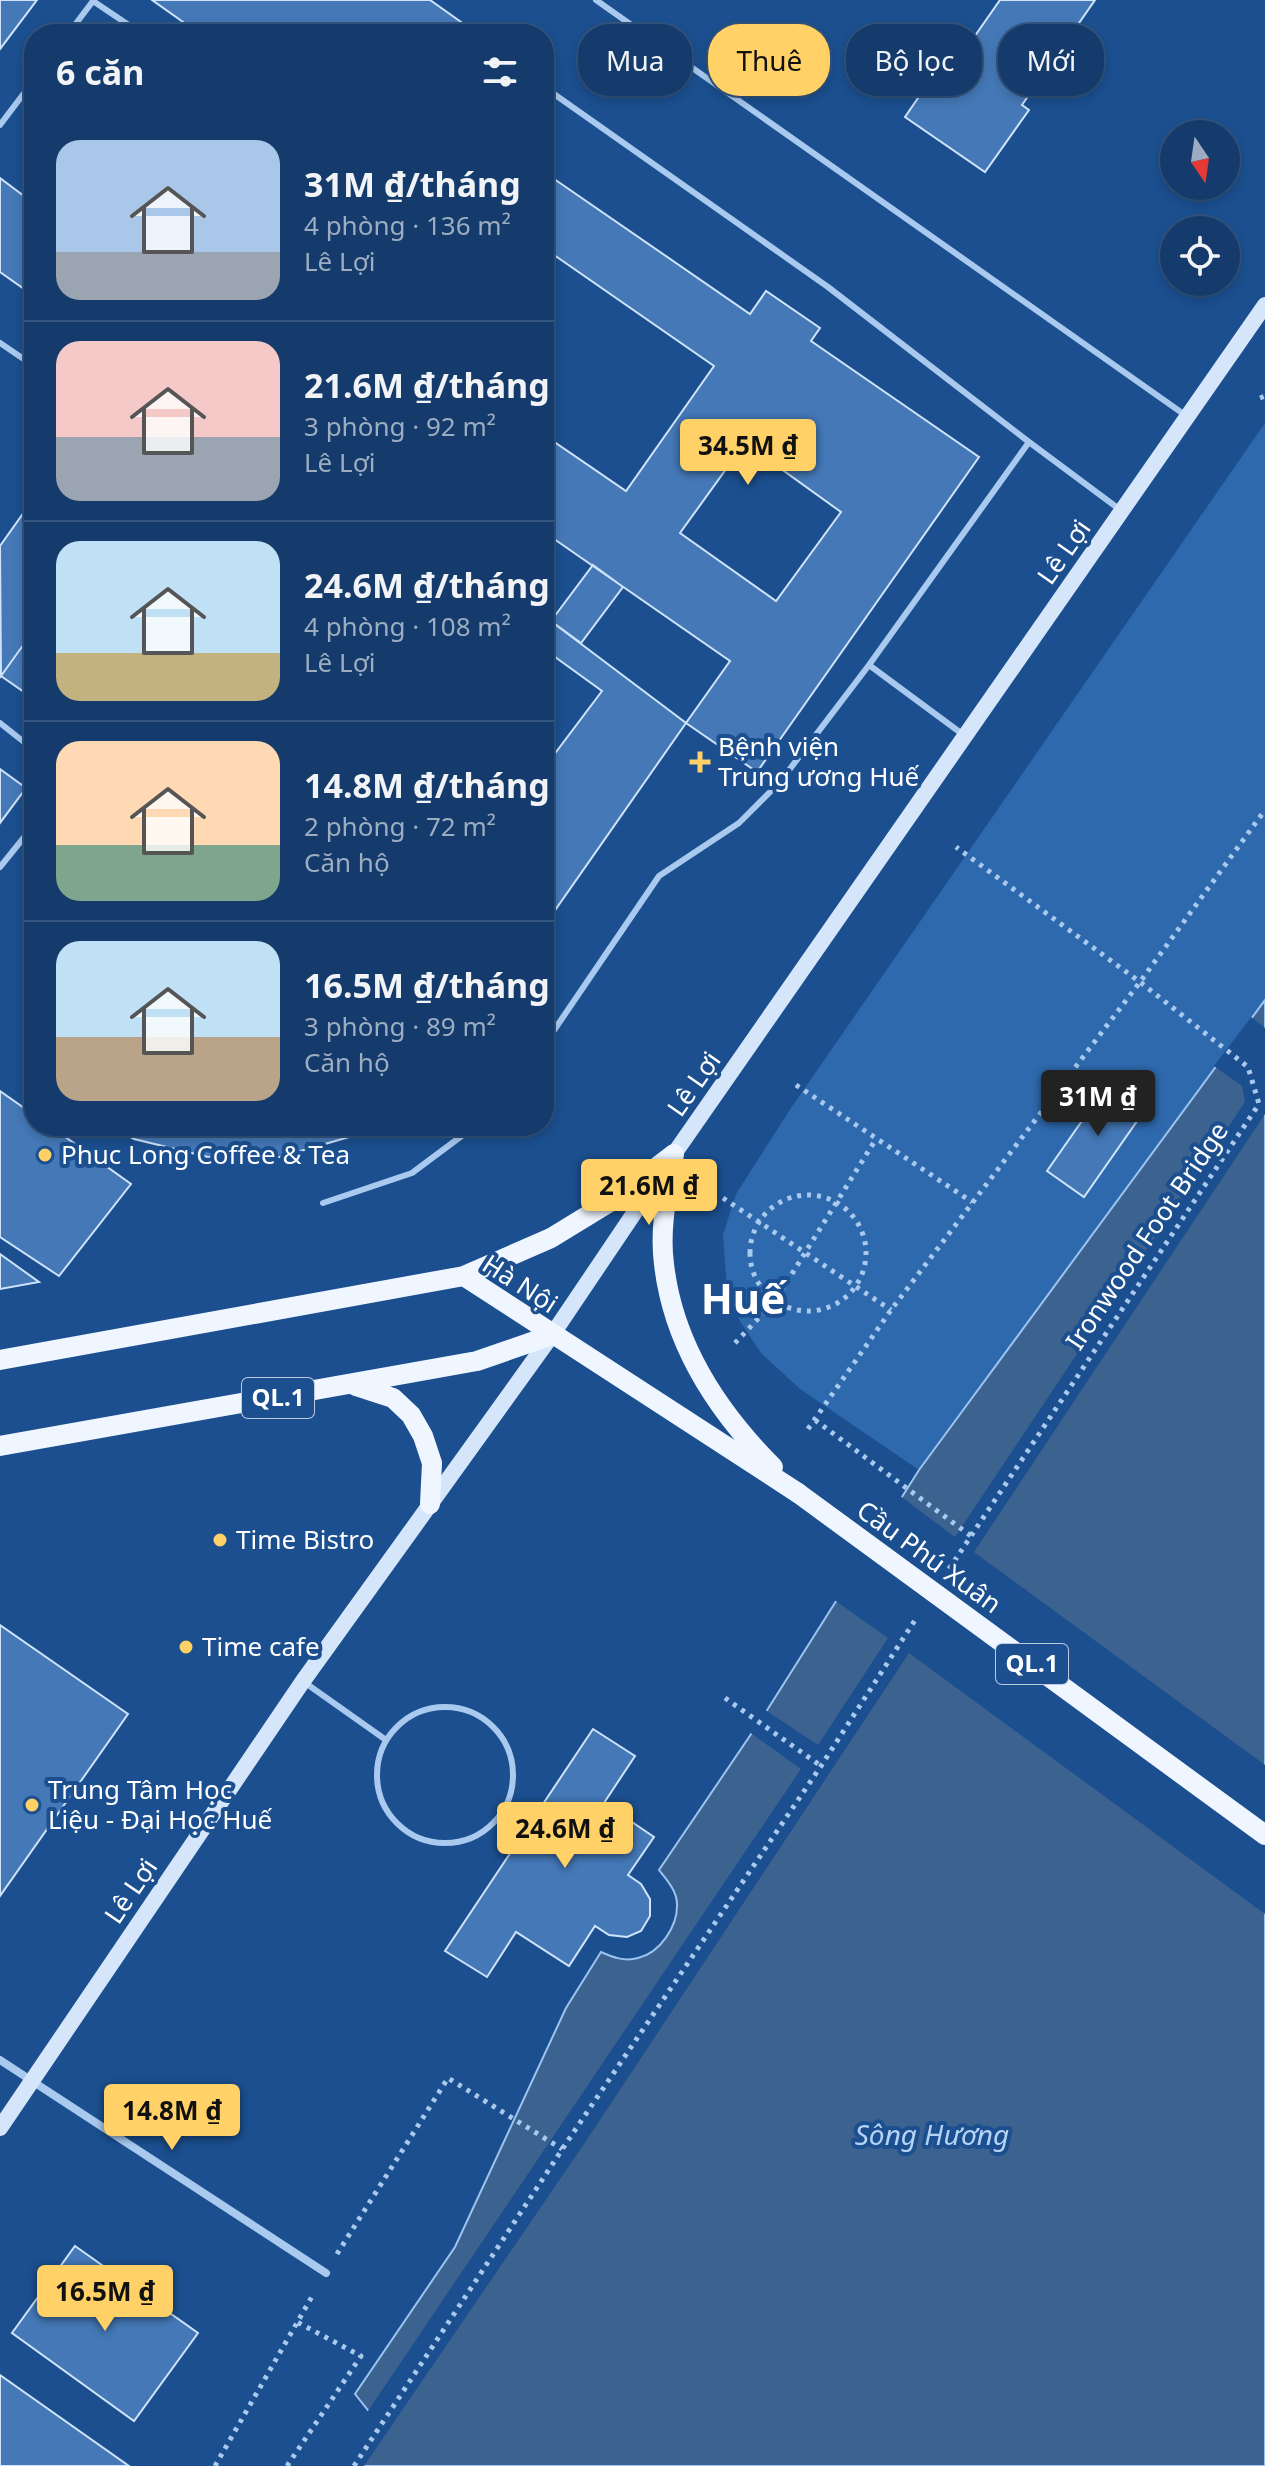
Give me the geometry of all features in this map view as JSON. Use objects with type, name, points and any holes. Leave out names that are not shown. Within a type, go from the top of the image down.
[{"type":"main road","name":"Lê Lợi","points":[[0,2128],[303,1681],[552,1335],[674,1154],[1265,305]]},
{"type":"main road","points":[[464,1276],[551,1238],[618,1197],[674,1154]]},
{"type":"main road","points":[[674,1154],[664,1209],[663,1264],[675,1316],[698,1372],[740,1434],[798,1493]]},
{"type":"main road","name":"Hà Nội","points":[[0,1360],[464,1276],[552,1335]]},
{"type":"main road","name":"Hà Nội","points":[[0,1446],[477,1361],[552,1335]]},
{"type":"main road","name":"Cầu Phú Xuân","points":[[552,1335],[798,1493],[1265,1835]]},
{"type":"main road","points":[[353,1385],[393,1398],[411,1415],[423,1436],[432,1463],[430,1504]]},
{"type":"street","points":[[0,2060],[326,2273]]},
{"type":"lane","points":[[596,0],[1186,415]]},
{"type":"lane","points":[[76,24],[93,1],[127,24]]},
{"type":"lane","points":[[0,125],[24,93]]},
{"type":"lane","points":[[554,94],[828,287],[1121,511]]},
{"type":"lane","points":[[0,343],[24,359]]},
{"type":"lane","points":[[554,1030],[659,876],[739,823],[780,782],[869,665],[1029,442]]},
{"type":"lane","points":[[869,665],[965,736]]},
{"type":"lane","points":[[0,723],[24,742]]},
{"type":"lane","points":[[0,867],[24,837]]},
{"type":"lane","points":[[323,1203],[412,1173],[462,1136]]},
{"type":"lane","points":[[303,1681],[386,1740]]},
{"type":"lane","points":[[433,1707],[456,1707],[479,1715],[497,1730],[509,1750],[514,1771],[511,1793],[502,1812],[487,1828],[458,1841],[425,1840],[406,1831],[391,1816],[381,1797],[376,1774],[386,1740],[411,1715],[433,1707]]},
{"type":"path","points":[[808,1429],[891,1310],[1140,982],[1265,810]]},
{"type":"path","name":"Ironwood Foot Bridge","points":[[814,1420],[971,1536],[1259,1104],[1248,1067],[1140,982],[956,847]]},
{"type":"path","points":[[796,1085],[972,1202]]},
{"type":"path","points":[[735,1343],[775,1301],[876,1139]]},
{"type":"path","points":[[800,1195],[820,1196],[837,1202],[862,1229],[867,1246],[866,1264],[854,1287],[848,1296],[832,1306],[813,1311],[793,1309],[775,1301],[761,1287],[752,1269],[750,1250],[759,1223],[781,1201],[800,1195]]},
{"type":"path","points":[[723,1198],[891,1310]]},
{"type":"path","points":[[354,2466],[898,1646]]},
{"type":"path","points":[[725,1698],[821,1766]]},
{"type":"path","points":[[215,2466],[326,2273],[448,2078],[562,2149]]},
{"type":"path","points":[[287,2466],[361,2356],[297,2322]]},
{"type":"shaded area","points":[[1265,423],[1265,1000],[919,1470],[800,1389],[761,1353],[740,1321],[727,1289],[723,1235],[736,1194],[791,1108]]},
{"type":"water","name":"Sông Hương","points":[[1265,1000],[1265,2466],[343,2466],[375,2419],[355,2394],[455,2247],[566,2008],[601,1952],[633,1959],[654,1951],[666,1937],[677,1912],[677,1899],[659,1870],[764,1715],[919,1470]]},
{"type":"pier","points":[[1251,1017],[1265,1028],[1265,1114],[974,1552],[1265,1765],[1265,1914],[909,1653],[588,2138],[364,2466],[339,2466],[370,2419],[366,2414],[801,1769],[748,1731],[764,1709],[818,1745],[888,1638],[833,1599],[899,1495],[955,1537],[1245,1102],[1242,1086],[1214,1066]]},
{"type":"building","points":[[0,0],[37,0],[0,49]]},
{"type":"building","points":[[152,0],[430,0],[461,22],[460,24],[186,24]]},
{"type":"building","points":[[1000,0],[1095,0],[1078,24],[998,24],[998,96],[1028,96],[1022,105],[1029,110],[985,172],[905,117],[919,96],[982,96],[982,26]]},
{"type":"building","points":[[0,178],[24,196],[24,289],[0,272]]},
{"type":"building","points":[[554,179],[750,314],[766,291],[820,328],[811,341],[979,457],[757,772],[686,723],[730,661],[554,539],[554,442],[626,491],[714,366],[554,255]],"holes":[[[745,443],[841,512],[776,601],[680,533]]]},
{"type":"building","points":[[24,512],[24,644],[1,676],[0,546]]},
{"type":"building","points":[[593,565],[623,587],[581,643],[554,623],[554,617]]},
{"type":"building","points":[[554,624],[686,723],[554,912],[554,755],[602,691],[554,656]]},
{"type":"building","points":[[24,644],[24,692],[1,676]]},
{"type":"building","points":[[0,769],[24,787],[24,791],[0,823]]},
{"type":"building","points":[[1112,1078],[1149,1104],[1084,1197],[1047,1171]]},
{"type":"building","name":"Phuc Long Coffee & Tea","points":[[0,1091],[24,1108],[24,1136],[64,1136],[131,1184],[59,1276],[0,1237]]},
{"type":"building","points":[[129,1136],[353,1136],[280,1157],[208,1157]]},
{"type":"building","points":[[0,1254],[39,1282],[0,1289]]},
{"type":"building","name":"Trung Tâm Học Liệu - Đại Học Huế","points":[[0,1625],[128,1714],[0,1896]]},
{"type":"building","points":[[593,1729],[635,1756],[604,1803],[654,1837],[628,1875],[641,1884],[650,1899],[650,1916],[641,1931],[627,1937],[609,1935],[595,1926],[569,1966],[516,1932],[487,1977],[445,1951]]},
{"type":"building","points":[[75,2246],[198,2333],[134,2421],[12,2333]]},
{"type":"building","points":[[0,2375],[129,2466],[0,2466]]},
{"type":"place","name":"Bệnh viện Trung ương Huế","points":[[700,762]]},
{"type":"place","name":"Phuc Long Coffee & Tea","points":[[45,1155]]},
{"type":"place","name":"Time Bistro","points":[[220,1540]]},
{"type":"place","name":"Time cafe","points":[[186,1647]]},
{"type":"place","name":"Trung Tâm Học Liệu - Đại Học Huế","points":[[32,1805]]},
{"type":"district","name":"Huế","points":[[743,1299]]}]
